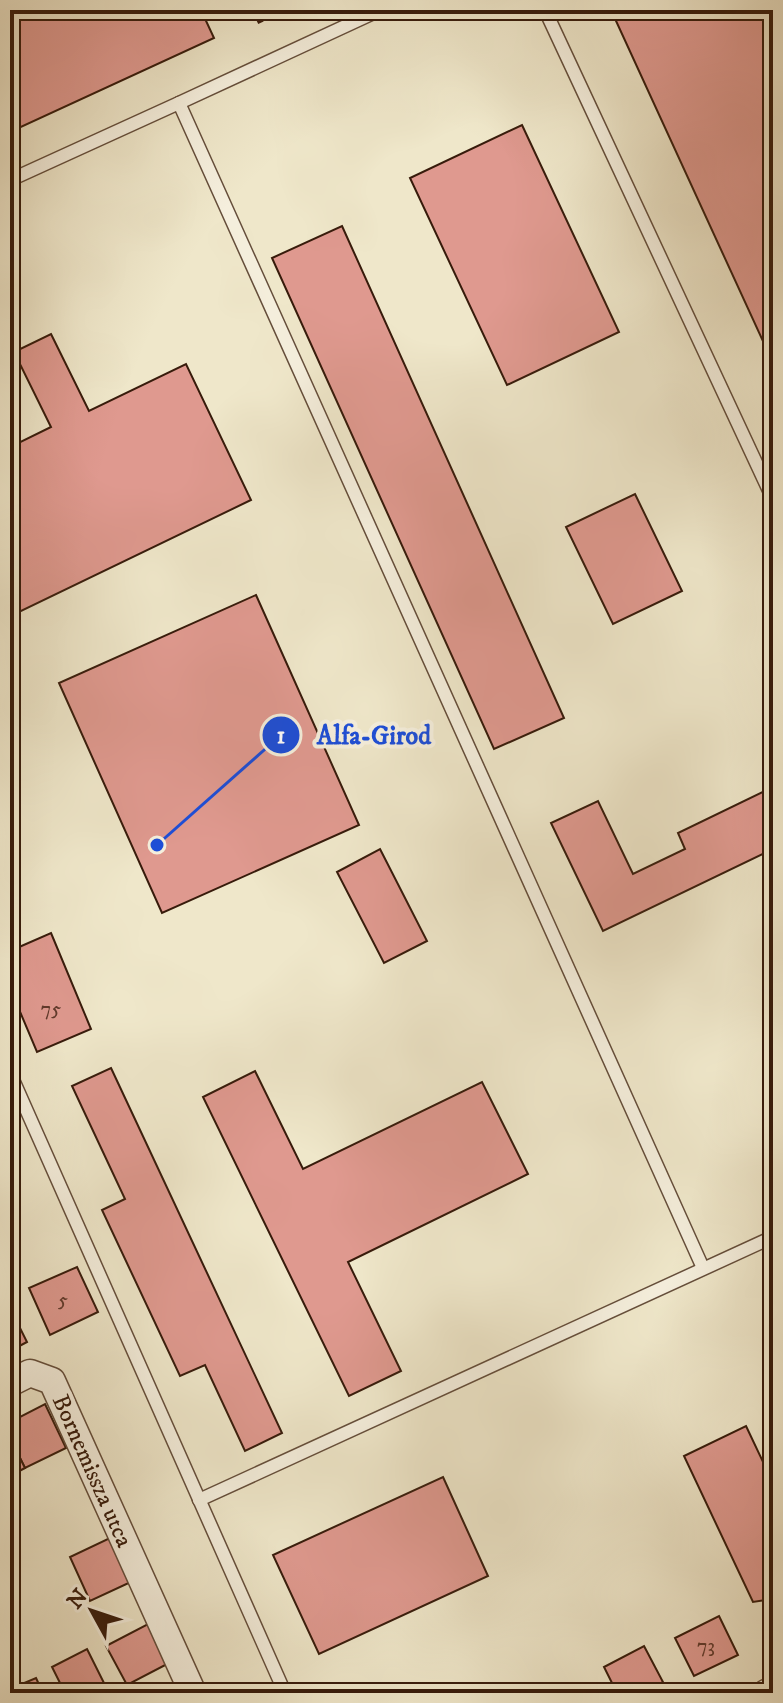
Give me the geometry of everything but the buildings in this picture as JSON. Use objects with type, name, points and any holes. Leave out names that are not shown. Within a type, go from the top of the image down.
[{"type":"street","name":"Bornemissza utca","points":[[10,1383],[30,1373],[52,1381],[190,1692]]},
{"type":"street","points":[[766,1693],[773,1690]]},
{"type":"lane","points":[[10,180],[380,10]]},
{"type":"lane","points":[[545,10],[773,499]]},
{"type":"lane","points":[[179,103],[703,1268]]},
{"type":"lane","points":[[10,1073],[285,1693]]},
{"type":"lane","points":[[199,1500],[773,1237]]},
{"type":"railway","points":[[255,10],[262,25]]},
{"type":"place","name":"Alfa-Girod","points":[[157,845]]}]
